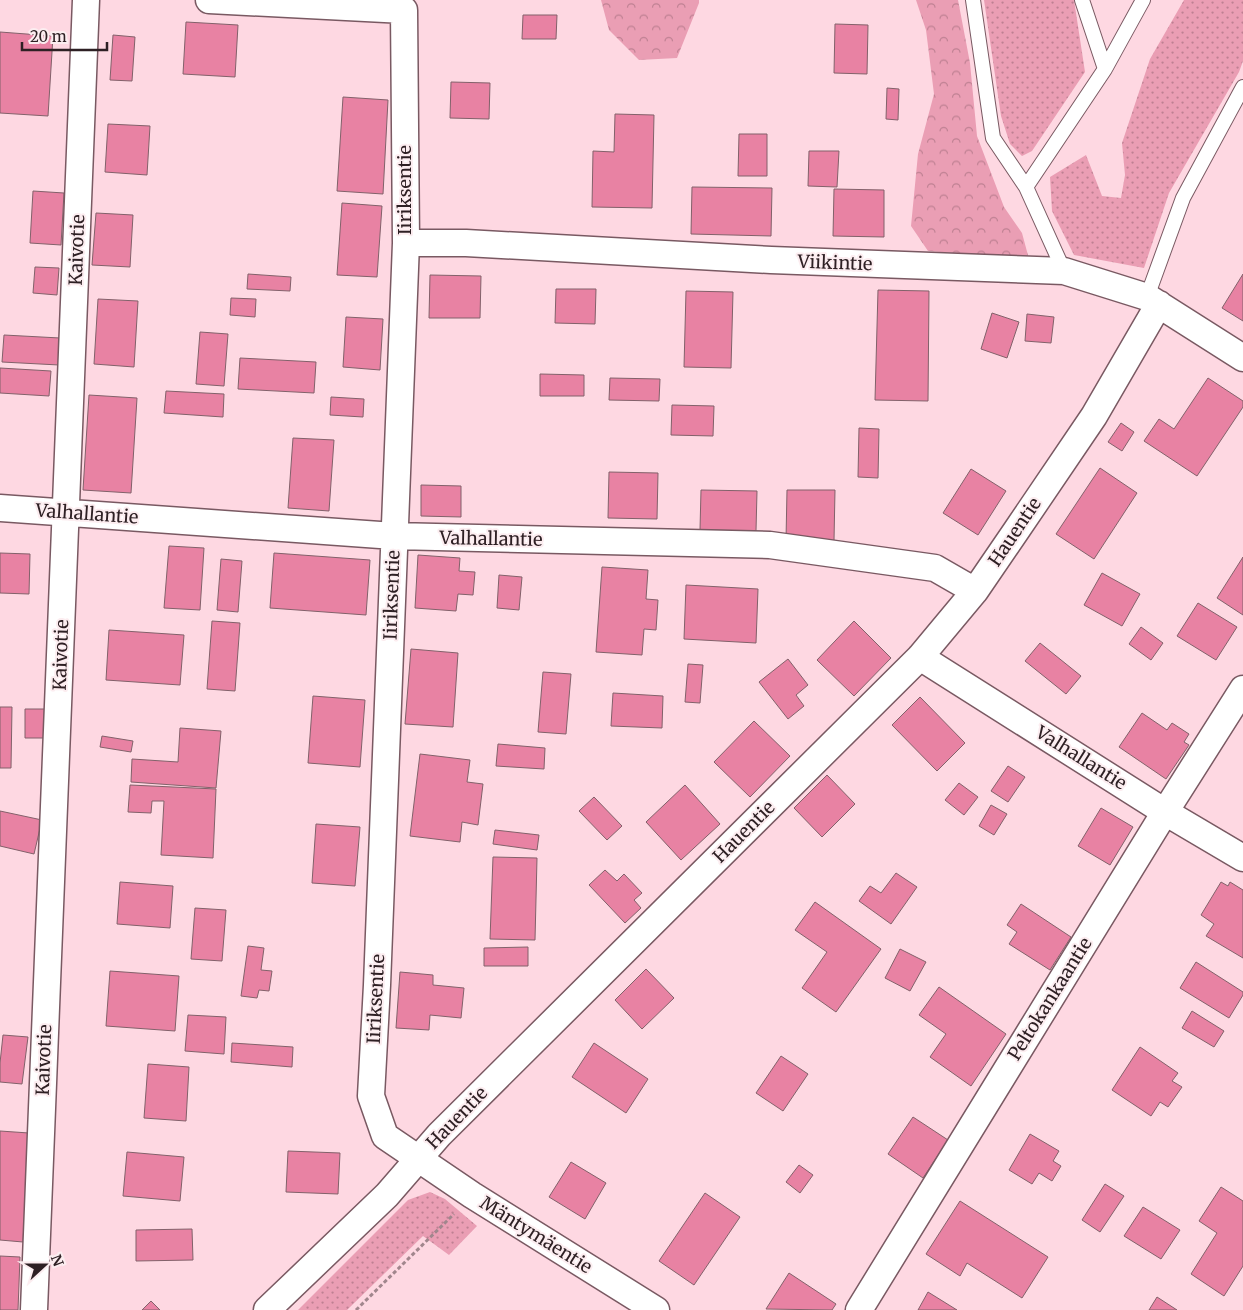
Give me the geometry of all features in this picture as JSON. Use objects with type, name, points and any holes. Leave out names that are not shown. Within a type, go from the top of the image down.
[{"type":"street","name":"Kaivotie","points":[[34,1310],[86,0]]},
{"type":"street","name":"Iiriksentie","points":[[209,0],[404,10],[406,243],[371,1096],[385,1136],[418,1159]]},
{"type":"street","name":"Viikintie","points":[[406,243],[466,243],[771,260],[1064,271],[1153,300],[1243,358]]},
{"type":"street","name":"Hauentie","points":[[267,1310],[387,1194],[439,1135],[920,656],[975,591],[1094,416],[1153,300]]},
{"type":"street","name":"Valhallantie","points":[[0,508],[394,536],[770,545],[935,568],[975,591]]},
{"type":"street","name":"Valhallantie","points":[[920,656],[1165,812],[1243,858]]},
{"type":"street","name":"Peltokankaantie","points":[[859,1310],[1165,812],[1243,689]]},
{"type":"street","name":"Mäntymäentie","points":[[418,1159],[656,1310]]},
{"type":"lane","points":[[973,0],[994,138],[1026,187],[1064,271]]},
{"type":"lane","points":[[1082,0],[1105,69]]},
{"type":"lane","points":[[1026,187],[1105,69],[1143,0]]},
{"type":"lane","points":[[1153,300],[1183,198],[1243,87]]},
{"type":"path","points":[[356,1310],[472,1195]]},
{"type":"green space","points":[[601,0],[699,0],[699,3],[677,58],[639,60],[609,30]]},
{"type":"green space","points":[[916,0],[958,0],[970,63],[977,136],[1004,207],[1022,233],[1029,259],[928,251],[911,226],[918,154],[934,94],[926,30]]},
{"type":"green space","points":[[984,0],[1074,0],[1085,72],[1032,151],[1022,156],[1010,144],[1001,116]]},
{"type":"green space","points":[[1184,0],[1243,0],[1243,61],[1239,72],[1169,193],[1144,268],[1074,255],[1052,211],[1050,177],[1086,155],[1102,196],[1121,198],[1125,175],[1122,143],[1150,59]]},
{"type":"green space","points":[[430,1192],[445,1199],[477,1226],[449,1255],[423,1236],[347,1310],[298,1310],[408,1200]]},
{"type":"building","points":[[523,15],[557,15],[556,39],[522,39]]},
{"type":"building","points":[[186,22],[238,25],[235,77],[183,74]]},
{"type":"building","points":[[835,24],[868,25],[867,74],[834,73]]},
{"type":"building","points":[[0,32],[53,36],[48,116],[0,113]]},
{"type":"building","points":[[113,35],[135,37],[132,81],[110,80]]},
{"type":"building","points":[[451,82],[490,83],[489,119],[450,118]]},
{"type":"building","points":[[887,88],[899,89],[898,120],[886,119]]},
{"type":"building","points":[[343,97],[388,100],[383,194],[337,191]]},
{"type":"building","points":[[615,114],[654,115],[652,208],[592,207],[593,151],[614,152]]},
{"type":"building","points":[[108,124],[150,126],[147,175],[105,172]]},
{"type":"building","points":[[739,134],[767,134],[767,176],[738,176]]},
{"type":"building","points":[[809,151],[839,151],[837,187],[808,186]]},
{"type":"building","points":[[692,187],[772,188],[771,236],[691,234]]},
{"type":"building","points":[[834,189],[884,190],[884,237],[833,236]]},
{"type":"building","points":[[33,191],[64,193],[61,245],[30,243]]},
{"type":"building","points":[[342,203],[382,206],[377,277],[337,275]]},
{"type":"building","points":[[96,213],[133,215],[130,267],[92,265]]},
{"type":"building","points":[[35,267],[59,268],[57,295],[33,293]]},
{"type":"building","points":[[248,274],[291,277],[290,291],[247,289]]},
{"type":"building","points":[[1243,274],[1243,321],[1222,308]]},
{"type":"building","points":[[430,275],[481,276],[480,318],[429,318]]},
{"type":"building","points":[[556,289],[596,289],[595,324],[555,323]]},
{"type":"building","points":[[878,290],[929,291],[928,401],[875,400]]},
{"type":"building","points":[[686,291],[733,292],[731,368],[684,367]]},
{"type":"building","points":[[231,298],[256,299],[255,317],[230,315]]},
{"type":"building","points":[[98,299],[138,301],[134,367],[94,364]]},
{"type":"building","points":[[992,313],[1019,322],[1007,358],[981,349]]},
{"type":"building","points":[[1027,314],[1054,317],[1051,343],[1025,341]]},
{"type":"building","points":[[346,317],[383,319],[380,370],[343,367]]},
{"type":"building","points":[[200,332],[228,334],[224,386],[196,384]]},
{"type":"building","points":[[4,335],[60,338],[59,365],[2,362]]},
{"type":"building","points":[[240,358],[316,362],[314,393],[238,389]]},
{"type":"building","points":[[0,368],[51,371],[49,396],[0,393]]},
{"type":"building","points":[[540,374],[584,375],[584,396],[540,396]]},
{"type":"building","points":[[610,378],[660,379],[659,401],[609,400]]},
{"type":"building","points":[[1208,378],[1243,401],[1243,407],[1197,476],[1144,441],[1159,419],[1174,429]]},
{"type":"building","points":[[166,391],[224,394],[223,417],[164,413]]},
{"type":"building","points":[[89,395],[137,398],[131,493],[83,490]]},
{"type":"building","points":[[331,397],[364,399],[363,417],[330,415]]},
{"type":"building","points":[[672,405],[714,406],[713,436],[671,435]]},
{"type":"building","points":[[1121,423],[1134,432],[1122,451],[1108,442]]},
{"type":"building","points":[[859,428],[879,429],[878,478],[858,477]]},
{"type":"building","points":[[293,438],[334,440],[329,511],[288,508]]},
{"type":"building","points":[[1100,468],[1137,493],[1094,559],[1056,534]]},
{"type":"building","points":[[971,469],[1006,491],[978,535],[943,513]]},
{"type":"building","points":[[609,472],[658,473],[657,519],[608,518]]},
{"type":"building","points":[[421,485],[461,486],[461,517],[421,516]]},
{"type":"building","points":[[701,490],[757,491],[756,531],[700,530]]},
{"type":"building","points":[[787,490],[835,490],[834,541],[786,540]]},
{"type":"building","points":[[169,546],[204,548],[200,610],[164,608]]},
{"type":"building","points":[[0,553],[30,554],[29,594],[0,593]]},
{"type":"building","points":[[274,553],[370,560],[366,615],[270,608]]},
{"type":"building","points":[[418,555],[460,558],[459,571],[475,572],[473,595],[458,594],[456,611],[415,608]]},
{"type":"building","points":[[1243,557],[1243,615],[1217,598]]},
{"type":"building","points":[[221,559],[242,561],[238,612],[217,610]]},
{"type":"building","points":[[602,567],[648,570],[646,599],[658,600],[656,630],[644,629],[642,655],[596,652]]},
{"type":"building","points":[[1102,573],[1140,594],[1122,626],[1084,605]]},
{"type":"building","points":[[499,575],[522,577],[519,610],[497,608]]},
{"type":"building","points":[[686,585],[758,589],[756,643],[684,639]]},
{"type":"building","points":[[1198,603],[1237,627],[1216,660],[1177,636]]},
{"type":"building","points":[[212,621],[240,623],[235,691],[207,689]]},
{"type":"building","points":[[854,621],[891,658],[854,696],[817,660]]},
{"type":"building","points":[[1141,627],[1163,643],[1151,660],[1129,644]]},
{"type":"building","points":[[109,630],[184,635],[180,685],[106,680]]},
{"type":"building","points":[[1040,643],[1081,676],[1066,694],[1025,661]]},
{"type":"building","points":[[411,649],[458,653],[453,727],[405,724]]},
{"type":"building","points":[[788,659],[808,685],[796,695],[804,706],[788,719],[759,682]]},
{"type":"building","points":[[688,664],[703,665],[700,703],[685,702]]},
{"type":"building","points":[[543,672],[571,674],[566,734],[538,732]]},
{"type":"building","points":[[613,693],[663,696],[662,728],[611,726]]},
{"type":"building","points":[[313,696],[365,700],[360,767],[308,763]]},
{"type":"building","points":[[920,697],[965,743],[937,771],[892,725]]},
{"type":"building","points":[[0,707],[12,707],[11,768],[0,768]]},
{"type":"building","points":[[25,709],[47,709],[46,738],[25,738]]},
{"type":"building","points":[[1142,713],[1167,730],[1172,723],[1189,734],[1184,742],[1189,745],[1166,779],[1119,747]]},
{"type":"building","points":[[754,721],[790,756],[750,797],[714,762]]},
{"type":"building","points":[[180,728],[221,731],[216,788],[131,782],[132,759],[178,762]]},
{"type":"building","points":[[102,736],[133,741],[131,752],[100,747]]},
{"type":"building","points":[[498,744],[545,748],[544,769],[496,766]]},
{"type":"building","points":[[420,754],[470,760],[467,782],[483,784],[478,825],[462,822],[460,842],[410,836]]},
{"type":"building","points":[[1008,766],[1025,777],[1008,802],[991,791]]},
{"type":"building","points":[[827,775],[855,804],[822,837],[794,808]]},
{"type":"building","points":[[959,783],[978,797],[964,815],[945,800]]},
{"type":"building","points":[[130,785],[216,789],[213,858],[161,855],[164,801],[152,801],[151,813],[128,812]]},
{"type":"building","points":[[685,785],[720,824],[681,860],[646,822]]},
{"type":"building","points":[[594,797],[622,826],[607,840],[579,811]]},
{"type":"building","points":[[991,805],[1007,814],[994,835],[979,826]]},
{"type":"building","points":[[1101,808],[1133,827],[1110,865],[1078,846]]},
{"type":"building","points":[[0,811],[42,820],[34,854],[0,846]]},
{"type":"building","points":[[316,824],[360,827],[355,886],[312,883]]},
{"type":"building","points":[[495,830],[539,835],[537,850],[493,844]]},
{"type":"building","points":[[493,857],[537,858],[535,940],[490,939]]},
{"type":"building","points":[[605,870],[617,881],[624,874],[642,893],[634,900],[641,908],[625,923],[589,885]]},
{"type":"building","points":[[896,873],[917,887],[891,924],[859,901],[870,886],[881,893]]},
{"type":"building","points":[[120,882],[173,886],[170,928],[117,924]]},
{"type":"building","points":[[1221,882],[1228,886],[1230,882],[1243,890],[1243,958],[1206,936],[1214,924],[1201,915]]},
{"type":"building","points":[[815,902],[881,949],[836,1012],[802,988],[827,952],[795,930]]},
{"type":"building","points":[[1021,904],[1071,937],[1050,970],[1009,944],[1017,932],[1007,925]]},
{"type":"building","points":[[195,908],[226,910],[222,961],[191,959]]},
{"type":"building","points":[[248,946],[264,948],[261,970],[272,971],[269,991],[259,990],[257,998],[241,996]]},
{"type":"building","points":[[528,947],[528,966],[484,966],[484,948]]},
{"type":"building","points":[[900,949],[926,962],[910,991],[885,978]]},
{"type":"building","points":[[1196,962],[1243,992],[1229,1018],[1180,988]]},
{"type":"building","points":[[646,969],[674,998],[642,1029],[615,1000]]},
{"type":"building","points":[[110,971],[179,976],[175,1031],[106,1026]]},
{"type":"building","points":[[400,972],[433,975],[433,985],[464,988],[461,1018],[430,1015],[429,1030],[396,1028]]},
{"type":"building","points":[[939,987],[1006,1034],[971,1086],[930,1057],[946,1034],[919,1015]]},
{"type":"building","points":[[1192,1011],[1224,1031],[1214,1047],[1182,1028]]},
{"type":"building","points":[[188,1015],[226,1017],[224,1054],[185,1051]]},
{"type":"building","points":[[3,1035],[28,1037],[22,1084],[0,1082]]},
{"type":"building","points":[[232,1043],[293,1047],[292,1067],[231,1062]]},
{"type":"building","points":[[594,1043],[648,1079],[626,1113],[572,1077]]},
{"type":"building","points":[[1140,1047],[1178,1073],[1172,1081],[1182,1087],[1168,1107],[1160,1102],[1151,1116],[1112,1090]]},
{"type":"building","points":[[781,1056],[808,1074],[783,1111],[756,1093]]},
{"type":"building","points":[[148,1064],[189,1067],[186,1121],[144,1118]]},
{"type":"building","points":[[913,1117],[948,1140],[923,1178],[888,1154]]},
{"type":"building","points":[[0,1131],[29,1133],[23,1242],[0,1240]]},
{"type":"building","points":[[1030,1134],[1059,1151],[1053,1161],[1061,1166],[1052,1181],[1039,1173],[1032,1184],[1009,1170]]},
{"type":"building","points":[[288,1151],[340,1153],[338,1194],[286,1192]]},
{"type":"building","points":[[127,1152],[184,1157],[180,1201],[123,1196]]},
{"type":"building","points":[[571,1162],[606,1183],[585,1219],[549,1197]]},
{"type":"building","points":[[799,1165],[813,1175],[800,1193],[786,1182]]},
{"type":"building","points":[[1105,1184],[1124,1196],[1100,1232],[1082,1220]]},
{"type":"building","points":[[1221,1187],[1243,1201],[1243,1266],[1224,1296],[1191,1274],[1217,1233],[1199,1221]]},
{"type":"building","points":[[705,1193],[740,1217],[694,1285],[659,1261]]},
{"type":"building","points":[[960,1201],[1048,1257],[1022,1298],[967,1263],[960,1276],[926,1254]]},
{"type":"building","points":[[1143,1207],[1180,1230],[1161,1259],[1124,1236]]},
{"type":"building","points":[[192,1229],[193,1260],[136,1261],[136,1230]]},
{"type":"building","points":[[0,1256],[20,1257],[18,1310],[0,1310]]},
{"type":"building","points":[[789,1273],[836,1304],[832,1310],[766,1309]]},
{"type":"building","points":[[928,1292],[957,1310],[918,1310]]},
{"type":"building","points":[[1157,1297],[1177,1310],[1149,1310]]},
{"type":"building","points":[[151,1301],[160,1310],[142,1310]]}]
